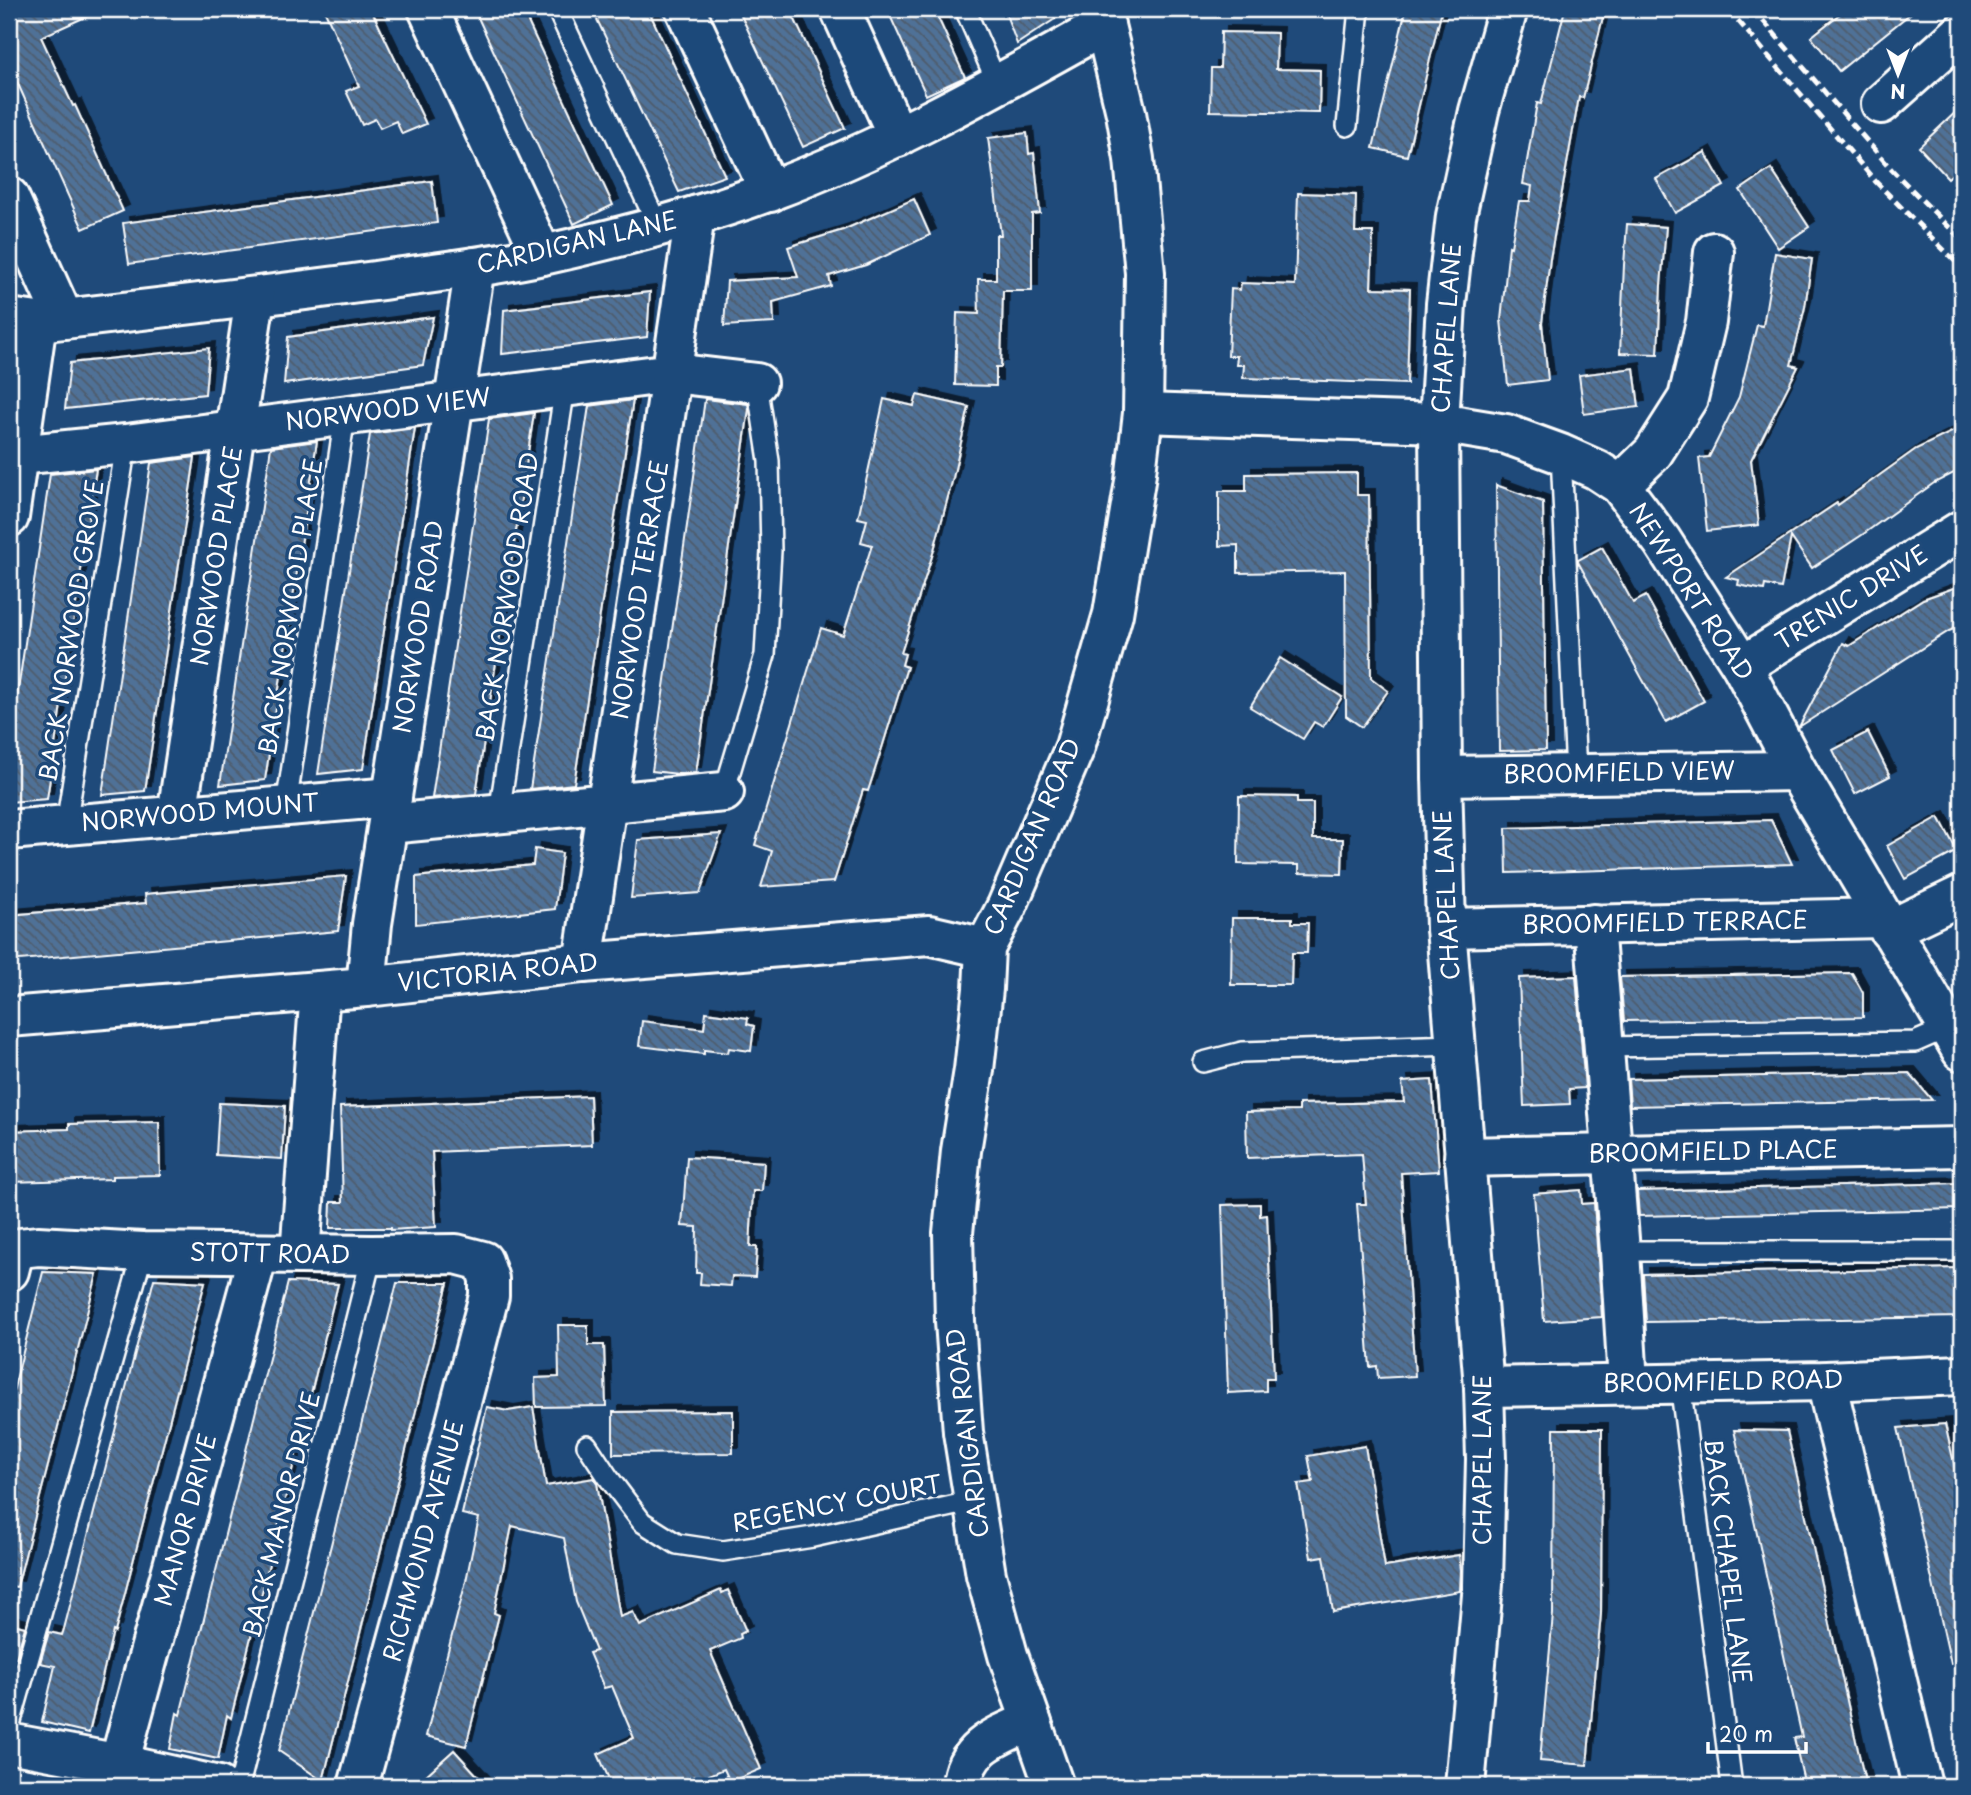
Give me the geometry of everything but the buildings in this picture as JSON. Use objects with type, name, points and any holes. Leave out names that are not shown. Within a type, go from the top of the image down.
[{"type":"street","points":[[428,9],[542,255]]},
{"type":"street","points":[[685,9],[770,191]]},
{"type":"street","points":[[840,9],[898,137]]},
{"type":"street","name":"CHAPEL LANE","points":[[1465,1786],[1483,1584],[1486,1459],[1484,1387],[1446,928],[1439,423],[1446,304],[1456,216],[1479,110],[1508,9]]},
{"type":"street","name":"CARDIGAN LANE","points":[[36,320],[255,298],[475,267],[542,255],[695,216],[770,191],[898,137],[998,85],[1103,17]]},
{"type":"street","name":"CARDIGAN ROAD","points":[[1054,1786],[1008,1655],[986,1575],[961,1405],[953,1233],[961,1151],[984,989],[985,948],[1007,906],[1075,747],[1113,614],[1135,481],[1143,413],[1145,272],[1134,159],[1103,17]]},
{"type":"street","points":[[1881,104],[1962,32]]},
{"type":"street","points":[[9,197],[36,320],[9,517]]},
{"type":"street","name":"NORWOOD TERRACE","points":[[583,963],[695,216]]},
{"type":"street","points":[[1620,485],[1653,453],[1688,398],[1706,322],[1714,252]]},
{"type":"street","name":"NORWOOD ROAD","points":[[366,987],[372,924],[475,267]]},
{"type":"street","name":"NORWOOD PLACE","points":[[177,815],[255,298]]},
{"type":"street","name":"NORWOOD VIEW","points":[[18,455],[126,444],[672,373],[757,383]]},
{"type":"street","name":"NEWPORT ROAD","points":[[1143,413],[1439,423],[1506,434],[1597,470],[1620,485],[1662,541],[1742,666],[1797,771],[1957,1039]]},
{"type":"street","name":"TRENIC DRIVE","points":[[1742,666],[1962,530]]},
{"type":"street","name":"BROOMFIELD VIEW","points":[[1442,776],[1797,771]]},
{"type":"street","name":"NORWOOD MOUNT","points":[[9,830],[286,806],[499,813],[724,792]]},
{"type":"street","points":[[1886,924],[1962,895]]},
{"type":"street","points":[[1594,924],[1628,1383]]},
{"type":"street","name":"BROOMFIELD TERRACE","points":[[1446,928],[1594,924],[1886,924]]},
{"type":"street","name":"VICTORIA ROAD","points":[[9,1017],[366,987],[583,963],[929,935],[985,948]]},
{"type":"street","points":[[300,1254],[320,991]]},
{"type":"street","name":"BROOMFIELD PLACE","points":[[1464,1157],[1962,1147]]},
{"type":"street","name":"STOTT ROAD","points":[[14,1259],[38,1246],[143,1252],[456,1254],[483,1261],[489,1279],[489,1296]]},
{"type":"street","name":"MANOR DRIVE","points":[[116,1775],[258,1254]]},
{"type":"street","name":"RICHMOND AVENUE","points":[[358,1786],[418,1570],[489,1296]]},
{"type":"street","name":"BROOMFIELD ROAD","points":[[1484,1387],[1826,1381],[1962,1375]]},
{"type":"street","points":[[1826,1381],[1922,1786]]},
{"type":"street","points":[[962,1786],[962,1777],[969,1759],[989,1740],[1031,1721]]},
{"type":"street","points":[[9,1743],[116,1775],[219,1786]]},
{"type":"lane","points":[[557,9],[659,226]]},
{"type":"lane","points":[[965,9],[998,85]]},
{"type":"lane","points":[[1347,126],[1359,9]]},
{"type":"lane","points":[[724,792],[765,655],[771,551],[769,461],[757,383]]},
{"type":"lane","name":"BACK NORWOOD ROAD","points":[[499,813],[565,387]]},
{"type":"lane","name":"BACK NORWOOD PLACE","points":[[286,806],[345,416]]},
{"type":"lane","name":"BACK NORWOOD GROVE","points":[[66,825],[126,444]]},
{"type":"lane","points":[[1561,454],[1576,774]]},
{"type":"lane","points":[[1604,1047],[1957,1039]]},
{"type":"lane","points":[[1203,1062],[1242,1052],[1455,1045]]},
{"type":"lane","points":[[1620,1251],[1962,1251]]},
{"type":"lane","points":[[9,1728],[143,1252]]},
{"type":"lane","name":"BACK MANOR DRIVE","points":[[239,1786],[372,1255]]},
{"type":"lane","name":"BACK CHAPEL LANE","points":[[1680,1383],[1732,1786]]},
{"type":"lane","name":"REGENCY COURT","points":[[587,1445],[642,1522],[677,1544],[723,1551],[813,1537],[974,1501]]},
{"type":"railway","points":[[1728,9],[1876,182],[1962,268]]},
{"type":"railway","points":[[1753,9],[1892,170],[1962,240]]}]
